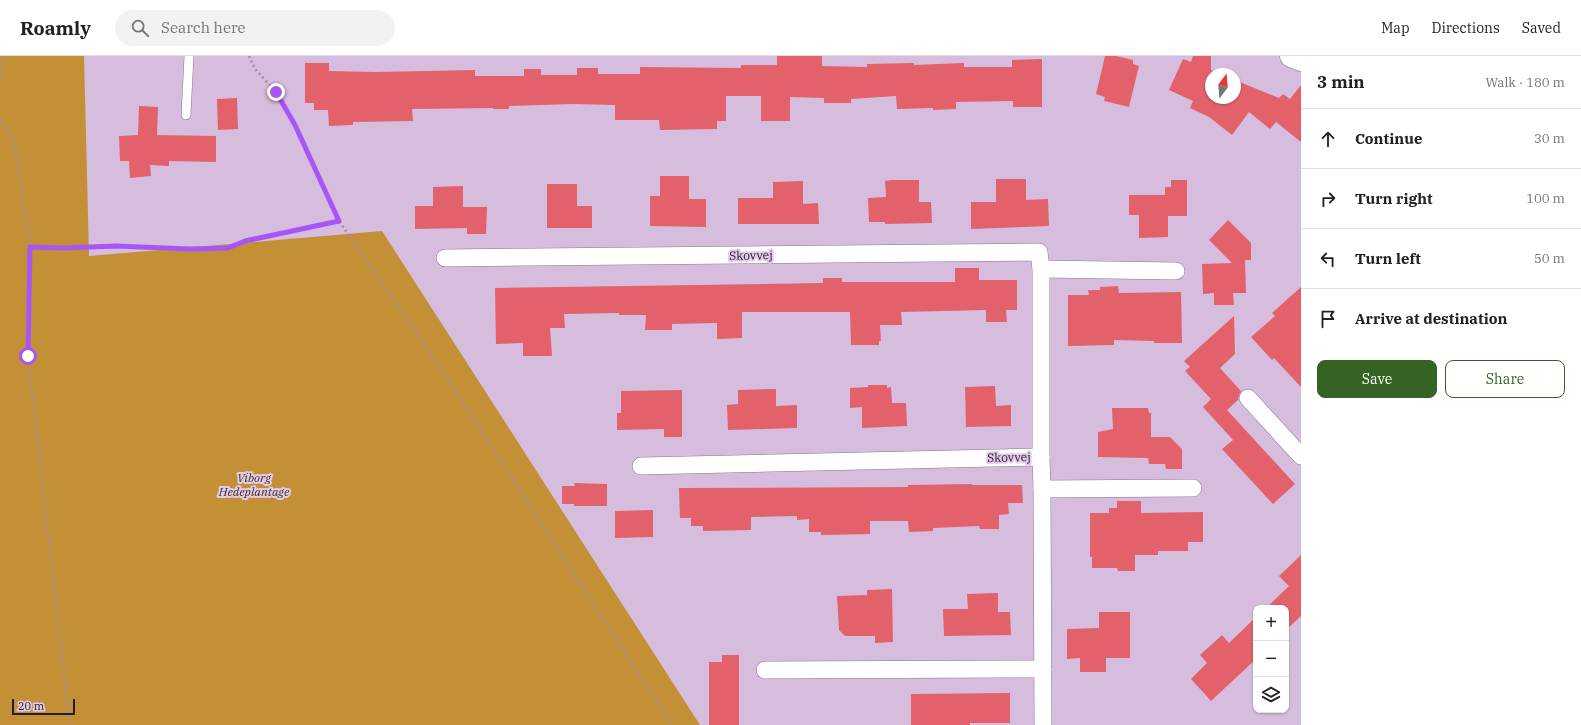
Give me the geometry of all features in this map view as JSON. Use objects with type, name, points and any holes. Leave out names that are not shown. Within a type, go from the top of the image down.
[{"type":"street","points":[[1291,56],[1301,60]]},
{"type":"street","name":"Skovvej","points":[[445,258],[1039,252],[1041,269],[1043,725]]},
{"type":"street","points":[[1041,269],[1176,271]]},
{"type":"street","points":[[1248,398],[1301,456]]},
{"type":"street","name":"Skovvej","points":[[641,466],[1041,457]]},
{"type":"street","points":[[1042,489],[1193,488]]},
{"type":"street","points":[[764,670],[1043,669]]},
{"type":"lane","points":[[186,115],[188,56]]},
{"type":"path","points":[[0,78],[6,56]]},
{"type":"path","points":[[249,56],[255,69],[276,92],[295,125],[339,221],[446,376],[672,725]]},
{"type":"path","points":[[0,118],[14,141],[30,247],[28,356],[70,725]]},
{"type":"path","points":[[30,247],[62,248],[116,246],[190,249],[228,248],[245,241],[339,221]]},
{"type":"green space","name":"Viborg Hedeplantage","points":[[0,56],[84,56],[89,256],[382,231],[700,725],[0,725]]},
{"type":"building","points":[[777,56],[822,56],[822,66],[867,67],[867,64],[914,63],[914,65],[964,63],[964,67],[1012,67],[1012,60],[1042,59],[1042,107],[1013,107],[1013,101],[956,102],[956,109],[897,109],[896,96],[851,99],[851,103],[824,103],[824,98],[790,97],[790,121],[761,121],[761,96],[726,96],[726,121],[717,121],[717,129],[660,130],[659,120],[615,120],[615,105],[573,104],[509,106],[509,109],[412,109],[413,121],[353,122],[353,125],[329,126],[328,110],[314,110],[314,103],[305,103],[305,63],[329,63],[329,71],[375,72],[475,70],[475,76],[524,76],[524,69],[541,69],[541,75],[577,75],[577,68],[598,68],[598,74],[640,74],[640,67],[741,68],[741,65],[777,65]]},
{"type":"building","points":[[1105,56],[1116,56],[1133,60],[1133,64],[1139,66],[1129,107],[1104,101],[1105,97],[1096,94]]},
{"type":"building","points":[[1193,56],[1211,56],[1211,68],[1205,68],[1205,104],[1241,104],[1241,82],[1279,98],[1283,94],[1290,99],[1301,85],[1301,142],[1276,122],[1270,129],[1249,112],[1232,135],[1209,117],[1190,108],[1193,101],[1169,90],[1183,59],[1191,62]]},
{"type":"building","points":[[237,98],[238,129],[218,130],[217,99]]},
{"type":"building","points":[[139,106],[158,107],[157,135],[216,136],[216,162],[169,161],[169,166],[150,165],[151,176],[130,178],[129,161],[120,161],[119,136],[138,135]]},
{"type":"building","points":[[660,176],[689,176],[689,199],[706,199],[706,227],[650,226],[650,196],[660,196]]},
{"type":"building","points":[[996,179],[1026,179],[1026,200],[1048,199],[1049,226],[971,229],[971,202],[996,202]]},
{"type":"building","points":[[919,180],[919,202],[931,202],[932,223],[885,224],[885,222],[869,222],[868,198],[886,197],[885,181]]},
{"type":"building","points":[[1171,180],[1187,180],[1187,216],[1168,216],[1168,237],[1139,238],[1139,215],[1129,215],[1129,195],[1165,195],[1165,187],[1171,187]]},
{"type":"building","points":[[803,181],[803,204],[818,203],[819,224],[738,224],[738,198],[773,198],[773,182]]},
{"type":"building","points":[[547,184],[577,184],[577,206],[592,206],[592,228],[547,228]]},
{"type":"building","points":[[463,186],[463,207],[487,207],[486,234],[467,234],[467,228],[415,229],[415,206],[433,206],[433,187]]},
{"type":"building","points":[[1228,220],[1251,243],[1251,260],[1245,260],[1246,293],[1233,293],[1234,305],[1214,305],[1214,293],[1203,294],[1202,264],[1232,263],[1209,240]]},
{"type":"building","points":[[955,268],[979,268],[979,280],[1017,280],[1017,310],[1006,310],[1007,322],[986,322],[986,310],[901,312],[902,325],[880,325],[881,341],[879,341],[879,345],[851,345],[850,312],[742,312],[742,338],[717,339],[717,323],[672,324],[672,330],[645,330],[646,315],[619,315],[619,313],[564,314],[565,328],[550,328],[552,356],[523,356],[523,343],[496,344],[495,288],[823,283],[823,278],[842,278],[842,282],[955,282]]},
{"type":"building","points":[[1118,286],[1119,293],[1181,292],[1182,343],[1154,343],[1154,341],[1114,340],[1114,345],[1068,346],[1068,295],[1089,295],[1088,290],[1100,290],[1100,287]]},
{"type":"building","points":[[1301,287],[1301,387],[1274,358],[1272,360],[1251,337],[1275,316],[1272,313]]},
{"type":"building","points":[[1234,316],[1235,354],[1220,368],[1241,391],[1238,400],[1227,410],[1295,484],[1273,504],[1222,449],[1233,440],[1203,407],[1211,399],[1185,371],[1190,367],[1184,361]]},
{"type":"building","points":[[868,385],[887,385],[887,388],[891,387],[892,403],[906,403],[907,426],[862,428],[862,407],[850,408],[850,388],[868,387]]},
{"type":"building","points":[[995,386],[996,406],[1011,405],[1011,426],[966,427],[965,387]]},
{"type":"building","points":[[776,389],[776,406],[797,405],[797,428],[728,430],[727,405],[738,404],[738,390]]},
{"type":"building","points":[[682,390],[682,437],[664,437],[664,429],[617,430],[617,413],[621,413],[621,391]]},
{"type":"building","points":[[1112,408],[1148,408],[1149,413],[1151,413],[1151,437],[1170,437],[1182,449],[1182,469],[1166,469],[1165,464],[1149,464],[1148,458],[1098,457],[1098,432],[1113,429]]},
{"type":"building","points":[[574,483],[607,484],[607,506],[574,506],[574,504],[562,504],[562,486],[575,486]]},
{"type":"building","points":[[908,485],[1022,485],[1023,503],[1008,503],[1009,514],[999,515],[999,529],[980,529],[979,526],[933,528],[933,531],[909,532],[908,521],[870,521],[870,534],[821,535],[821,532],[809,532],[809,519],[797,520],[797,516],[751,517],[751,530],[703,531],[703,526],[691,526],[691,518],[680,518],[679,488],[908,487]]},
{"type":"building","points":[[1117,501],[1141,501],[1141,513],[1203,512],[1203,542],[1188,542],[1188,551],[1158,551],[1158,555],[1135,555],[1135,571],[1118,571],[1117,568],[1092,568],[1092,557],[1090,557],[1090,513],[1109,513],[1109,508],[1117,508]]},
{"type":"building","points":[[653,510],[653,537],[615,538],[615,511]]},
{"type":"building","points":[[1301,555],[1301,616],[1289,627],[1289,605],[1269,605],[1289,586],[1279,576]]},
{"type":"building","points":[[892,589],[893,642],[875,643],[875,636],[845,636],[839,630],[837,596],[867,595],[867,590]]},
{"type":"building","points":[[998,593],[998,612],[1010,612],[1011,635],[944,636],[943,609],[968,609],[967,594]]},
{"type":"building","points":[[1099,612],[1130,612],[1130,658],[1106,658],[1106,672],[1080,672],[1080,658],[1067,659],[1067,629],[1099,628]]},
{"type":"building","points":[[1253,620],[1253,662],[1211,701],[1191,679],[1207,663],[1200,655],[1222,635],[1229,643]]},
{"type":"building","points":[[722,655],[739,655],[739,725],[709,725],[709,662],[722,662]]},
{"type":"building","points":[[1010,693],[1010,723],[911,725],[911,694]]},
{"type":"route","points":[[28,356],[30,247],[62,248],[116,246],[190,249],[228,248],[245,241],[339,221],[295,125],[276,92]]}]
